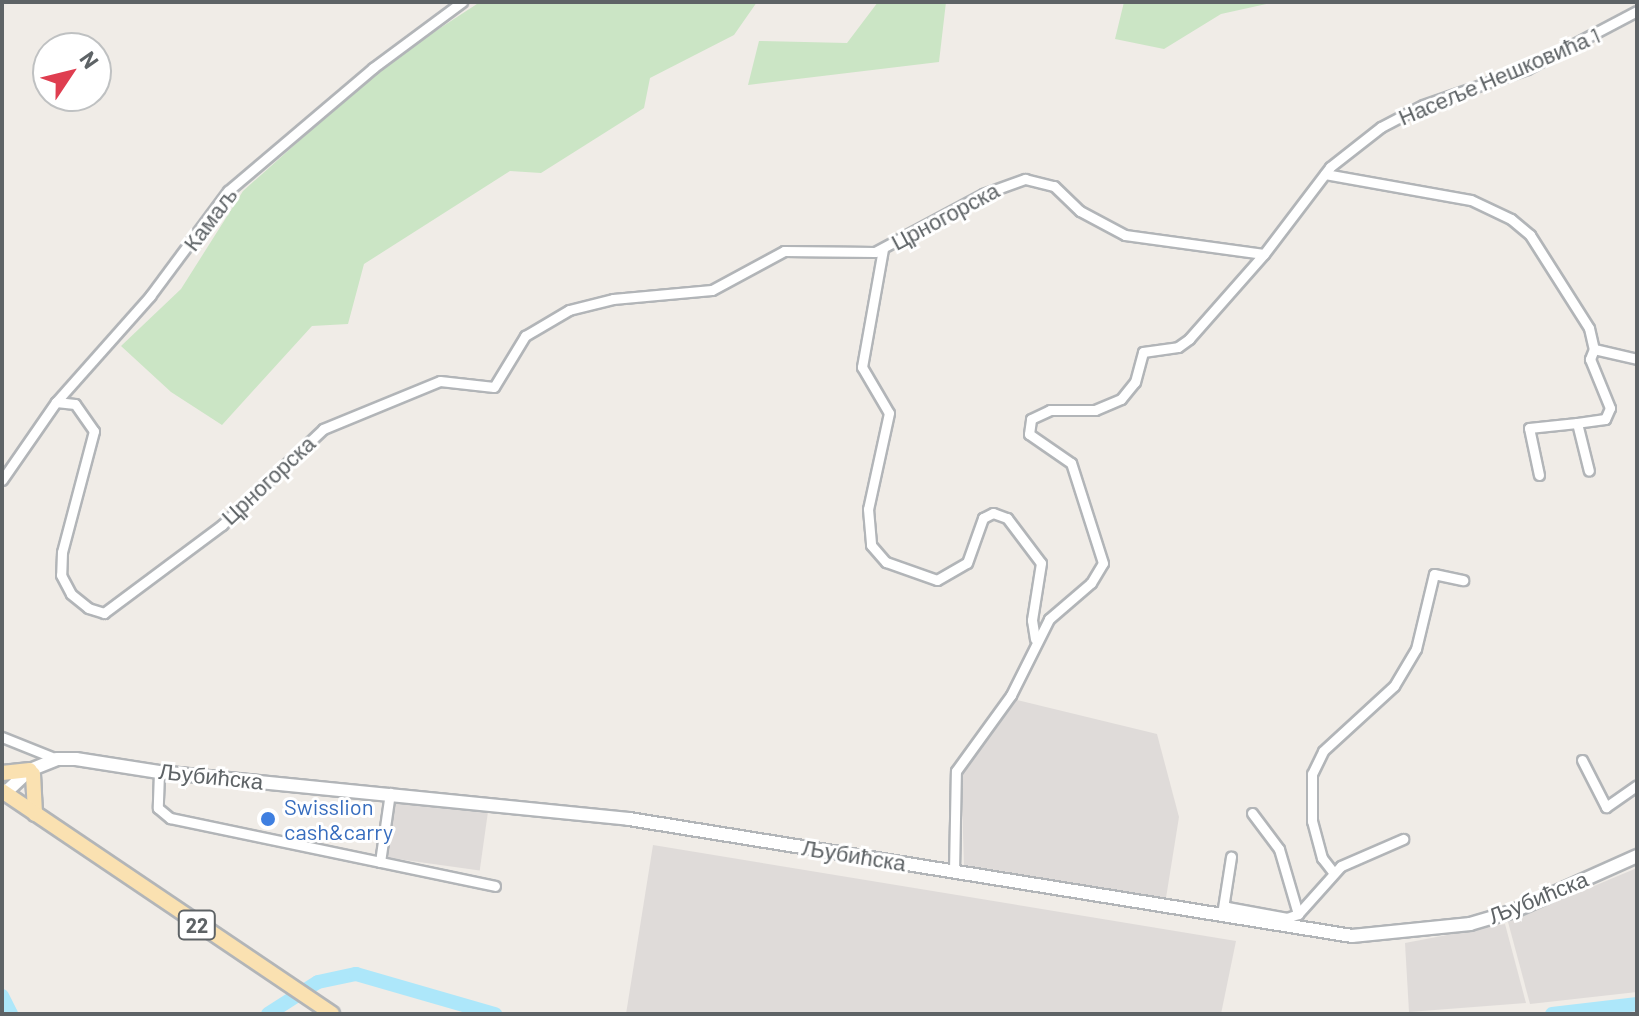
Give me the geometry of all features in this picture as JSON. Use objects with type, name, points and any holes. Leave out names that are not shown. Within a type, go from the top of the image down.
[{"type":"main road","points":[[2,773],[35,770],[35,814]]},
{"type":"main road","name":"22","points":[[6,794],[329,1012]]},
{"type":"street","name":"Камаљ","points":[[2,480],[56,402],[150,296],[228,191],[373,68],[462,2]]},
{"type":"street","name":"Насеље Нешковића 1","points":[[1325,174],[1361,140],[1423,105],[1527,69],[1637,11]]},
{"type":"street","points":[[954,871],[956,771],[1011,695],[1035,639],[1049,619],[1101,573],[1103,563],[1071,463],[1029,434],[1031,419],[1050,410],[1095,410],[1121,399],[1135,382],[1143,352],[1178,347],[1189,339],[1264,254],[1325,174],[1471,200],[1511,219],[1530,235],[1563,282],[1589,328],[1594,349],[1590,359],[1611,415],[1577,423],[1529,428],[1539,475]]},
{"type":"street","name":"Црногорска","points":[[56,402],[75,404],[94,431],[62,552],[61,575],[71,594],[88,608],[104,613],[222,525],[323,429],[440,381],[494,387],[513,350],[554,316],[613,299],[712,290],[784,251],[883,249],[983,194],[1025,179],[1054,186],[1080,211],[1125,235],[1264,254]]},
{"type":"street","points":[[883,249],[862,367],[889,413],[868,509],[871,545],[886,562],[937,580],[967,563],[983,518],[993,513],[1007,518],[1041,563],[1032,620],[1035,639]]},
{"type":"street","points":[[1594,349],[1637,359]]},
{"type":"street","points":[[1577,423],[1589,471]]},
{"type":"street","points":[[1333,872],[1322,858],[1312,821],[1312,774],[1323,751],[1378,703],[1416,649],[1434,574],[1463,580]]},
{"type":"street","name":"Љубићска","points":[[2,737],[57,759],[629,819],[1222,912],[1352,936],[1434,930],[1514,911],[1637,856]]},
{"type":"street","points":[[6,794],[35,770],[57,759]]},
{"type":"street","points":[[1582,760],[1606,807],[1637,785]]},
{"type":"street","points":[[159,772],[156,801],[162,814],[495,886]]},
{"type":"street","points":[[380,862],[390,793]]},
{"type":"street","points":[[1252,813],[1279,849],[1298,914]]},
{"type":"street","points":[[1231,857],[1222,912],[1287,918],[1298,914],[1333,872],[1353,858],[1403,839]]},
{"type":"shaded area","points":[[1017,700],[1157,734],[1179,817],[1166,898],[964,865],[961,771]]},
{"type":"shaded area","points":[[395,798],[488,811],[480,870],[387,857]]},
{"type":"shaded area","points":[[653,845],[1236,941],[1221,1014],[626,1014]]},
{"type":"shaded area","points":[[1637,868],[1637,992],[1530,1004],[1508,922]]},
{"type":"shaded area","points":[[1505,924],[1526,1003],[1409,1012],[1405,943]]},
{"type":"green space","points":[[480,2],[757,2],[734,35],[650,78],[644,108],[541,173],[510,171],[364,264],[348,324],[312,326],[222,425],[171,392],[121,346],[181,289],[243,191],[385,64]]},
{"type":"green space","points":[[878,2],[946,2],[939,62],[748,85],[759,41],[847,43]]},
{"type":"green space","points":[[1124,2],[1276,2],[1221,14],[1164,49],[1115,39]]},
{"type":"waterway","points":[[268,1014],[318,982],[356,974],[495,1014]]},
{"type":"waterway","points":[[2,996],[11,1014]]},
{"type":"waterway","points":[[1552,1014],[1637,1004]]},
{"type":"place","name":"Swisslion cash&carry","points":[[268,819]]}]
